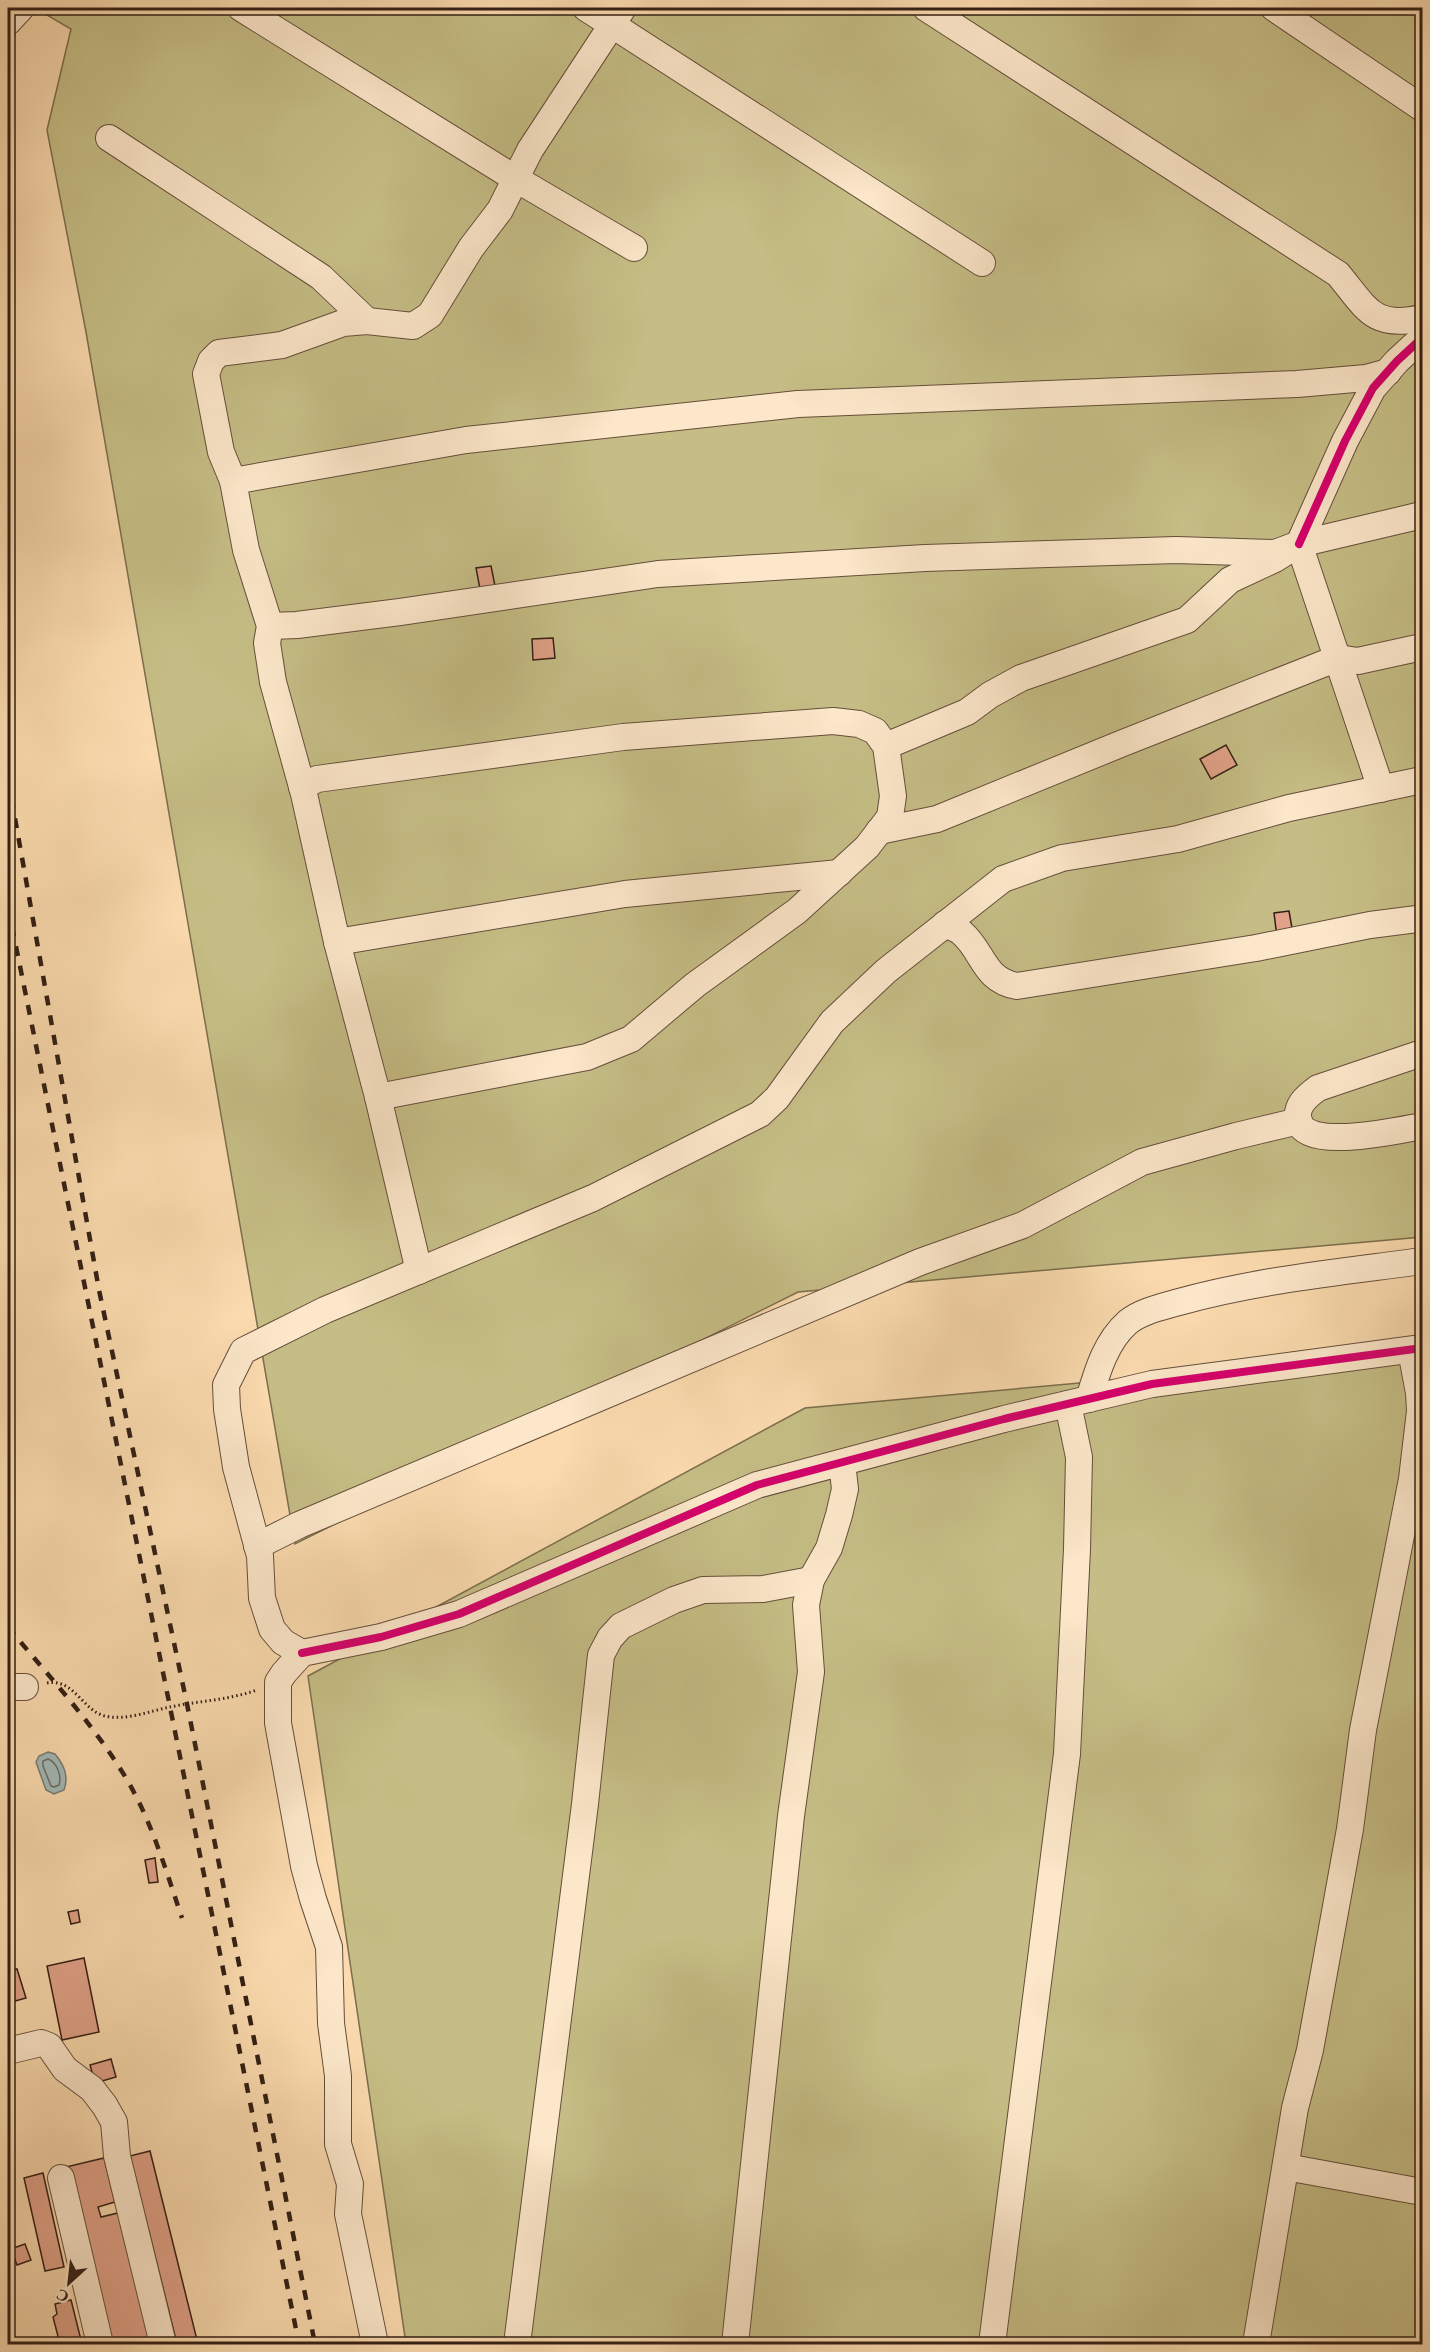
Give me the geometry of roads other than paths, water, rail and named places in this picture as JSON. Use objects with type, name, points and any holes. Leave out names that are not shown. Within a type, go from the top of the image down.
[{"type":"street","points":[[8,22],[21,8]]},
{"type":"street","points":[[241,8],[516,179],[634,248]]},
{"type":"street","points":[[586,8],[617,16],[982,263]]},
{"type":"street","points":[[926,8],[1338,274],[1375,316],[1387,321],[1403,322],[1422,318]]},
{"type":"street","points":[[1274,8],[1422,108]]},
{"type":"street","points":[[418,1271],[378,1097],[337,942],[302,787],[273,682],[267,643],[270,626],[246,550],[233,481],[221,452],[206,374],[211,361],[219,353],[282,345],[343,322],[367,321],[413,326],[430,315],[471,248],[500,210],[530,150],[617,16]]},
{"type":"street","points":[[109,138],[321,277],[367,321]]},
{"type":"street","points":[[886,746],[967,712],[990,695],[1021,678],[1187,620],[1230,580],[1275,559],[1299,544],[1345,441],[1373,388],[1422,339]]},
{"type":"street","points":[[233,481],[466,440],[798,404],[1297,384],[1366,378],[1388,372]]},
{"type":"street","points":[[270,626],[297,626],[658,574],[937,557],[1176,550],[1275,553],[1299,544],[1422,515]]},
{"type":"street","points":[[1299,544],[1381,789]]},
{"type":"street","points":[[879,831],[937,819],[1338,658],[1358,661],[1422,647]]},
{"type":"street","points":[[302,787],[317,779],[623,737],[832,721],[860,723],[875,731],[886,746],[893,796],[890,817],[867,847],[797,911],[694,985],[631,1039],[587,1057],[378,1097]]},
{"type":"street","points":[[302,1653],[283,1642],[272,1629],[262,1598],[258,1546],[236,1467],[227,1409],[226,1385],[243,1351],[325,1310],[593,1198],[760,1114],[777,1098],[832,1022],[886,971],[1003,879],[1062,858],[1179,839],[1289,808],[1422,780]]},
{"type":"street","points":[[337,942],[624,894],[839,873]]},
{"type":"street","points":[[945,924],[962,933],[994,977],[1003,984],[1017,986],[1256,948],[1370,925],[1422,920]]},
{"type":"street","points":[[1422,1053],[1318,1088],[1300,1106],[1298,1113],[1299,1121],[1307,1132],[1319,1137],[1343,1137],[1422,1126]]},
{"type":"street","points":[[258,1546],[299,1525],[920,1262],[1023,1225],[1142,1162],[1299,1121]]},
{"type":"street","points":[[992,2344],[1067,1754],[1077,1549],[1079,1401],[1115,1337],[1128,1322],[1147,1311],[1212,1293],[1422,1261]]},
{"type":"street","points":[[375,2344],[348,2214],[350,2184],[338,2144],[338,2076],[331,2023],[329,1947],[304,1866],[278,1723],[278,1682],[302,1653],[381,1637],[459,1614],[757,1485],[1004,1419],[1152,1384],[1420,1348]]},
{"type":"street","points":[[1256,2344],[1295,2108],[1310,2050],[1350,1829],[1363,1730],[1412,1479],[1420,1411],[1413,1360],[1420,1348]]},
{"type":"street","points":[[735,2344],[789,1828],[811,1672],[806,1605],[811,1580],[828,1548],[839,1515],[845,1489],[842,1463]]},
{"type":"street","points":[[517,2344],[585,1804],[601,1655],[610,1638],[621,1626],[674,1600],[703,1590],[763,1589],[811,1580]]},
{"type":"street","points":[[8,2051],[41,2043],[49,2046],[65,2069],[92,2089],[114,2122],[117,2156],[163,2344]]},
{"type":"street","points":[[1286,2167],[1422,2192]]},
{"type":"street","points":[[61,2178],[100,2344]]},
{"type":"water","points":[[48,1752],[55,1754],[66,1775],[64,1790],[54,1794],[46,1790],[36,1762],[39,1756]]},
{"type":"railway","points":[[8,779],[99,1290],[187,1704],[315,2344]]},
{"type":"railway","points":[[8,907],[299,2344]]},
{"type":"railway","points":[[8,1627],[81,1714],[121,1770],[149,1823],[182,1918]]}]
